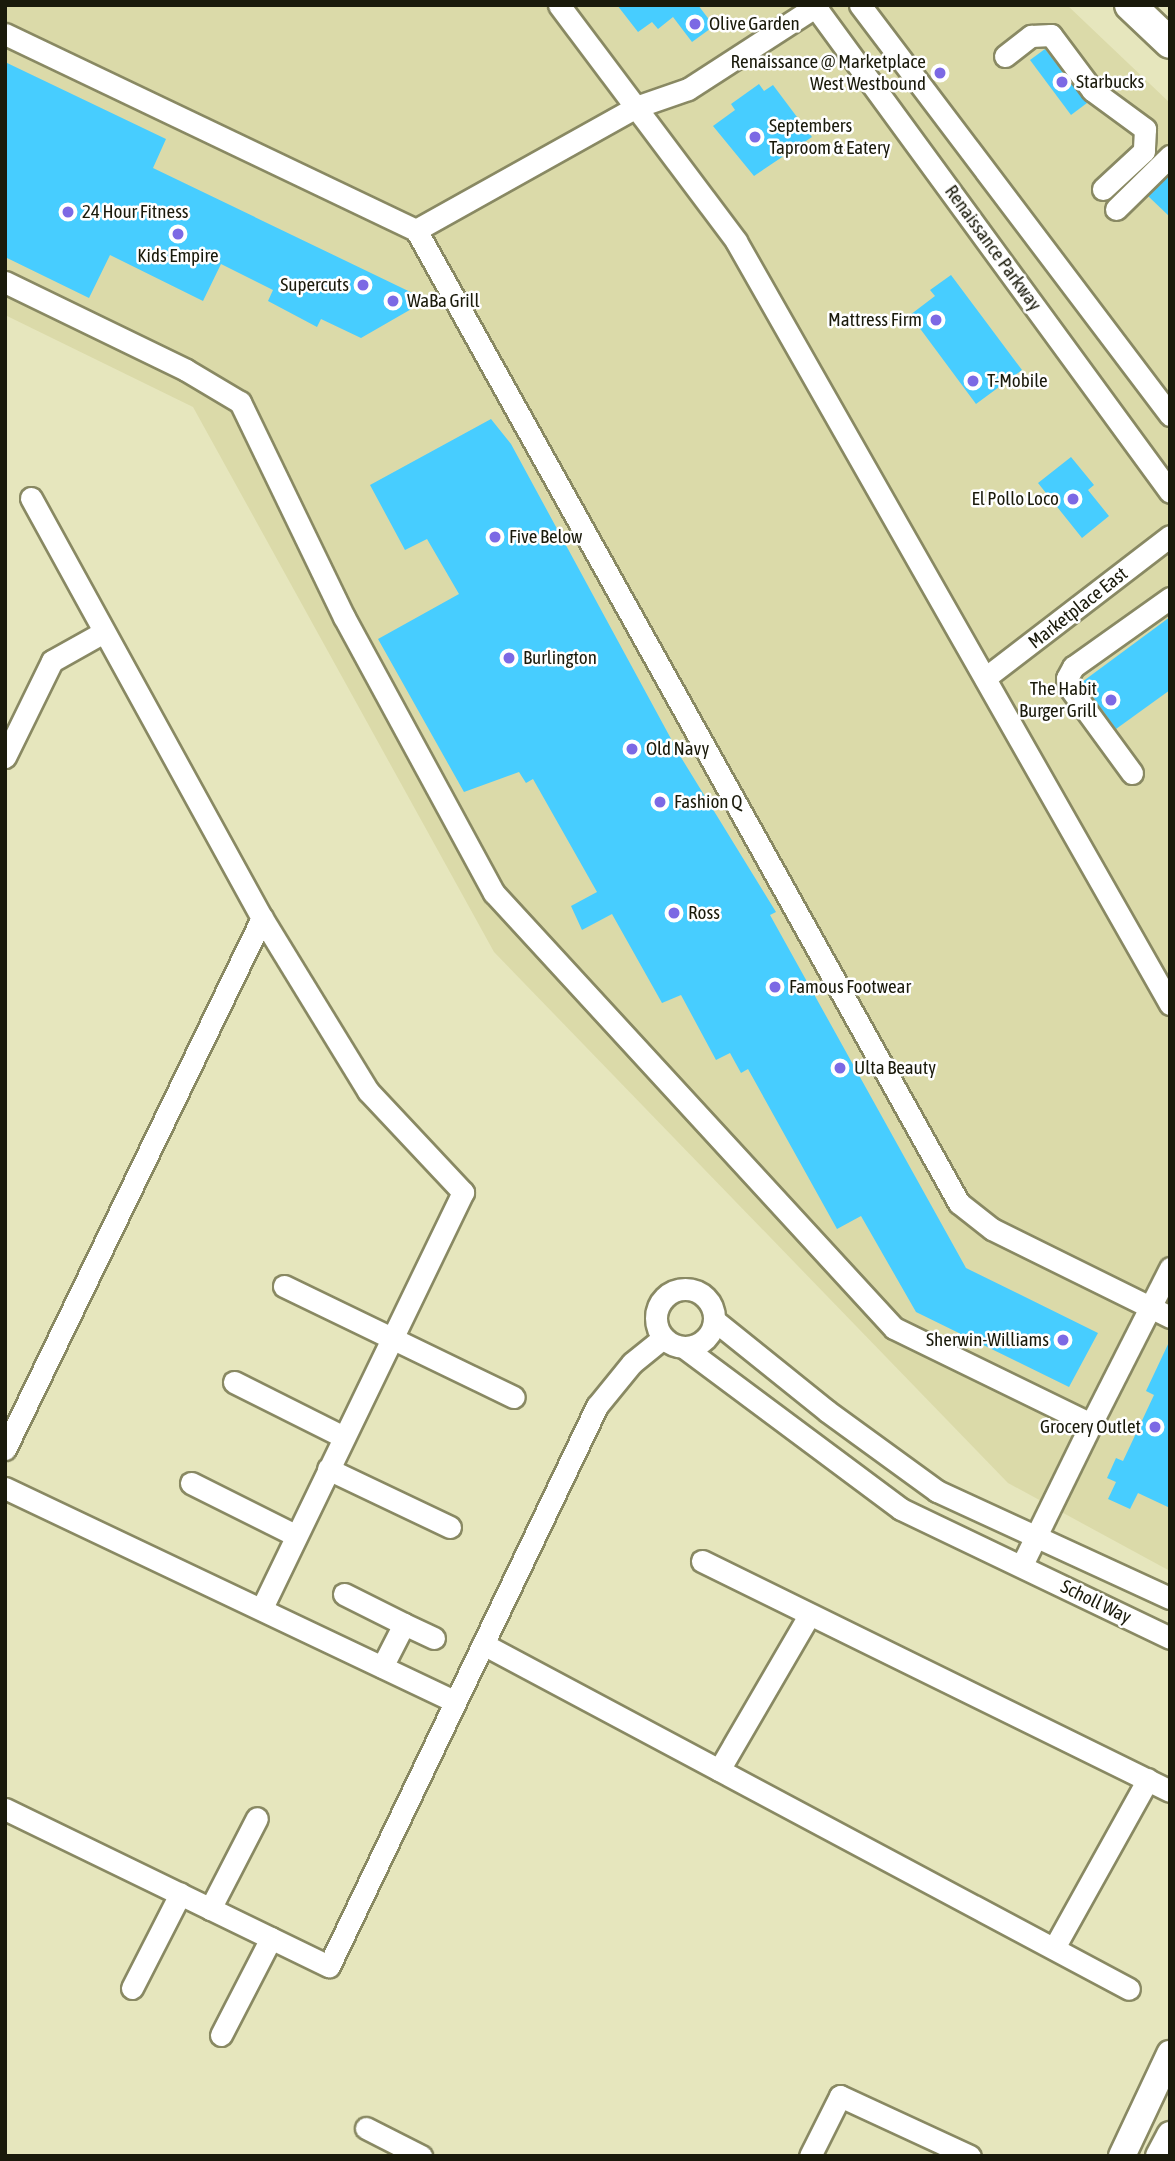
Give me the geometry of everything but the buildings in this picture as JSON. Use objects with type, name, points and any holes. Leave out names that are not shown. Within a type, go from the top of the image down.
[{"type":"highway","points":[[1130,5],[1170,43]]},
{"type":"main road","points":[[1122,2156],[1170,2054]]},
{"type":"main road","points":[[1159,2156],[1170,2135]]},
{"type":"street","points":[[559,5],[736,241],[1170,1004]]},
{"type":"street","name":"Renaissance Parkway","points":[[860,5],[1170,415]]},
{"type":"street","points":[[416,230],[636,107],[688,89],[816,6]]},
{"type":"street","name":"Renaissance Parkway","points":[[816,6],[1170,492]]},
{"type":"street","points":[[5,33],[416,230],[959,1203],[992,1229],[1160,1312]]},
{"type":"street","points":[[1005,56],[1031,36],[1051,35],[1092,90],[1145,129],[1144,150],[1103,189]]},
{"type":"street","points":[[1116,209],[1170,156]]},
{"type":"street","points":[[5,282],[186,370],[240,402],[344,617],[494,893],[894,1328],[1091,1424]]},
{"type":"street","points":[[31,499],[102,633],[262,918],[368,1091],[463,1192],[261,1609]]},
{"type":"street","name":"Marketplace East","points":[[985,678],[1170,536]]},
{"type":"street","points":[[1132,773],[1069,687],[1067,678],[1073,667],[1170,598]]},
{"type":"street","points":[[5,757],[52,661],[102,633]]},
{"type":"street","points":[[5,1448],[262,918]]},
{"type":"street","points":[[1022,1565],[1091,1424],[1160,1312],[1170,1268]]},
{"type":"street","points":[[284,1286],[514,1397]]},
{"type":"street","points":[[672,1291],[701,1294],[714,1320],[702,1342],[685,1348],[663,1338],[655,1315],[658,1305],[672,1291]]},
{"type":"street","name":"Scholl Way","points":[[714,1320],[786,1378],[937,1491],[1038,1534],[1170,1598]]},
{"type":"street","points":[[5,1809],[329,1966],[597,1406],[632,1363],[663,1338]]},
{"type":"street","name":"Scholl Way","points":[[685,1348],[901,1509],[1170,1638]]},
{"type":"street","points":[[760,1406],[786,1378]]},
{"type":"street","points":[[234,1382],[344,1437]]},
{"type":"street","points":[[328,1469],[450,1527]]},
{"type":"street","points":[[191,1483],[295,1535]]},
{"type":"street","points":[[5,1488],[455,1702]]},
{"type":"street","points":[[702,1562],[808,1617],[1170,1791]]},
{"type":"street","points":[[344,1594],[434,1638]]},
{"type":"street","points":[[719,1770],[808,1617]]},
{"type":"street","points":[[382,1667],[404,1624]]},
{"type":"street","points":[[483,1644],[1129,1989]]},
{"type":"street","points":[[1054,1948],[1148,1779]]},
{"type":"street","points":[[210,1909],[257,1818]]},
{"type":"street","points":[[132,1988],[180,1894]]},
{"type":"street","points":[[221,2035],[271,1938]]},
{"type":"street","points":[[810,2156],[840,2095],[970,2156]]},
{"type":"street","points":[[366,2129],[421,2156]]},
{"type":"shaded area","points":[[5,5],[1067,5],[1170,103],[1170,1571],[1008,1483],[494,952],[193,407],[5,315]]},
{"type":"place","name":"Olive Garden","points":[[695,24]]},
{"type":"place","name":"Renaissance @ Marketplace West Westbound","points":[[940,73]]},
{"type":"place","name":"Starbucks","points":[[1062,82]]},
{"type":"place","name":"Septembers Taproom & Eatery","points":[[755,137]]},
{"type":"place","name":"24 Hour Fitness","points":[[68,212]]},
{"type":"place","name":"Kids Empire","points":[[178,234]]},
{"type":"place","name":"Supercuts","points":[[363,285]]},
{"type":"place","name":"WaBa Grill","points":[[393,301]]},
{"type":"place","name":"Mattress Firm","points":[[936,320]]},
{"type":"place","name":"T-Mobile","points":[[973,381]]},
{"type":"place","name":"El Pollo Loco","points":[[1073,499]]},
{"type":"place","name":"Five Below","points":[[495,537]]},
{"type":"place","name":"Burlington","points":[[509,658]]},
{"type":"place","name":"The Habit Burger Grill","points":[[1111,700]]},
{"type":"place","name":"Old Navy","points":[[632,749]]},
{"type":"place","name":"Fashion Q","points":[[660,802]]},
{"type":"place","name":"Ross","points":[[674,913]]},
{"type":"place","name":"Famous Footwear","points":[[775,987]]},
{"type":"place","name":"Ulta Beauty","points":[[840,1068]]},
{"type":"place","name":"Sherwin-Williams","points":[[1063,1340]]},
{"type":"place","name":"Grocery Outlet","points":[[1155,1427]]}]
